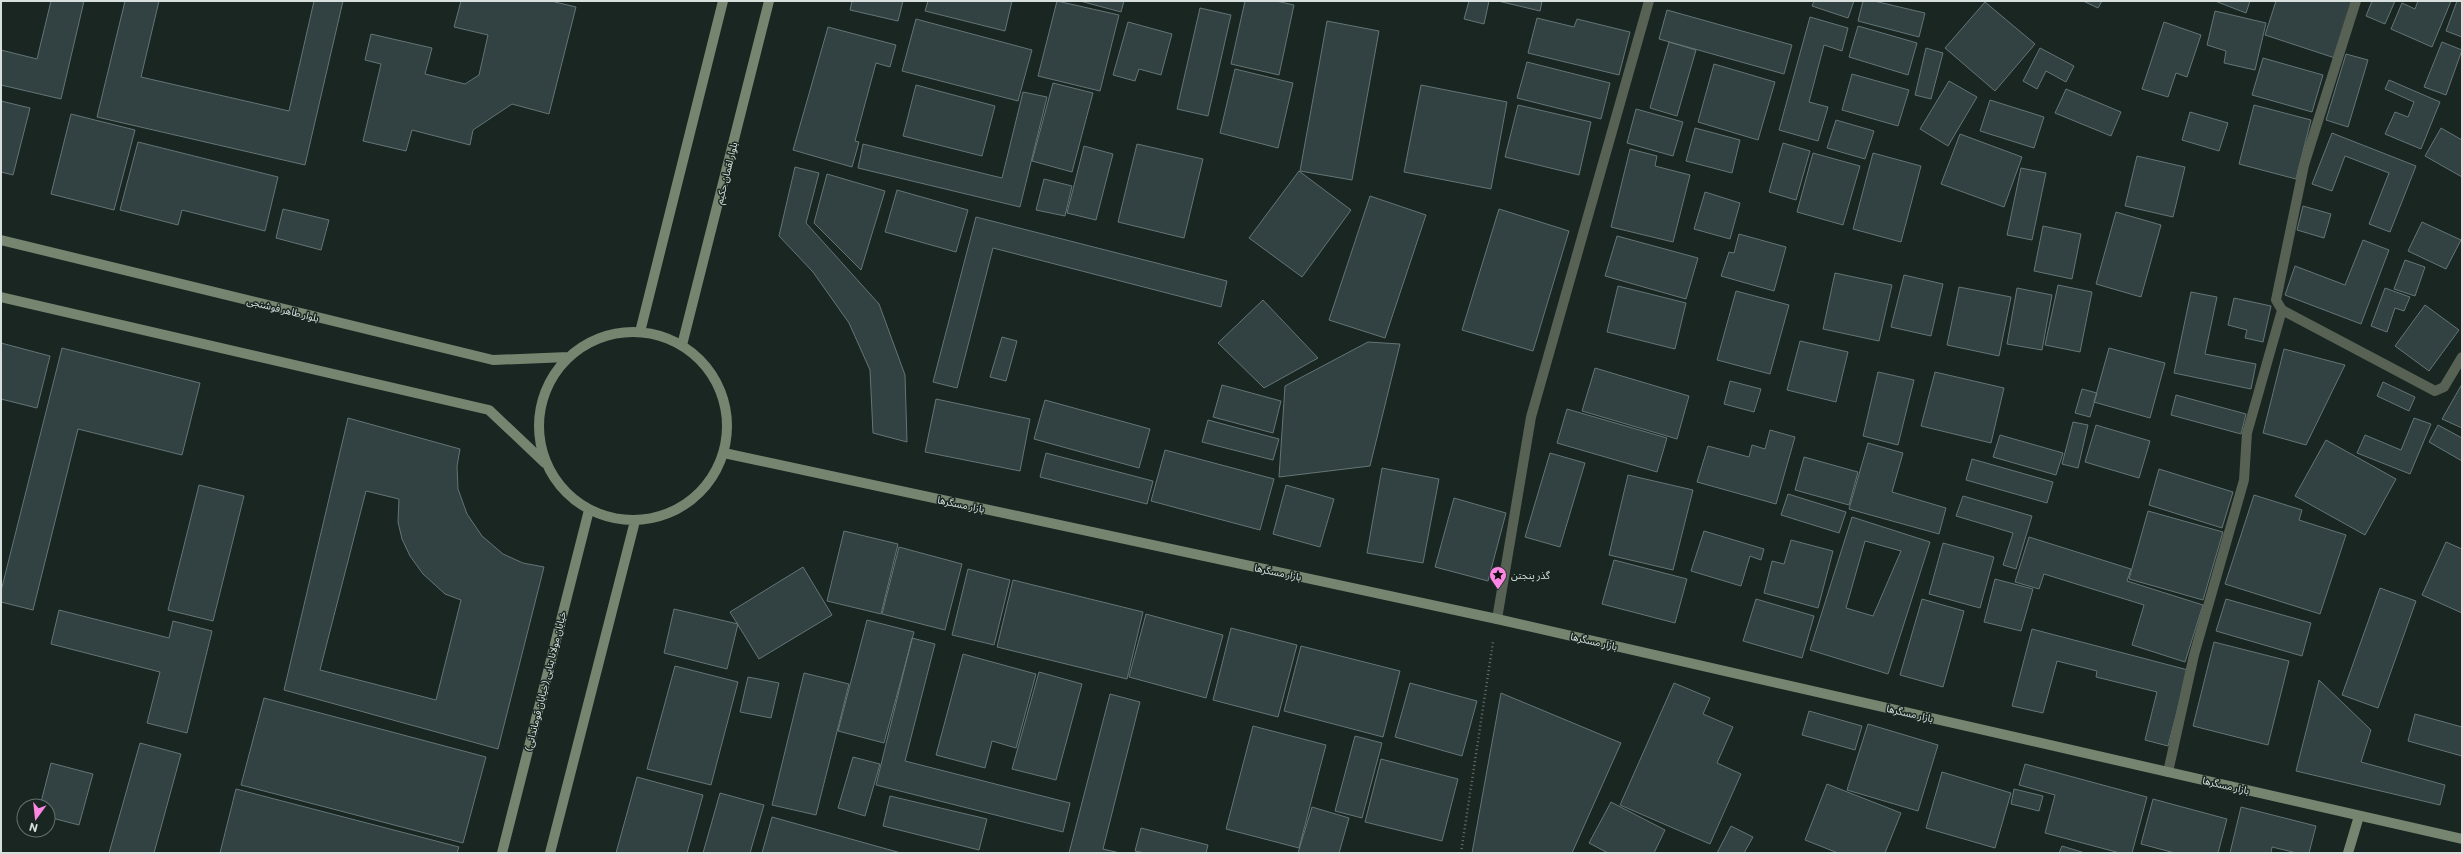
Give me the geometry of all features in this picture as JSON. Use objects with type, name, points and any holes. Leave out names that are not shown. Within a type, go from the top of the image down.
[{"type":"street","points":[[640,332],[723,1]]},
{"type":"street","name":"بلوار لقمان حکیم","points":[[682,345],[769,1]]},
{"type":"street","points":[[1497,619],[1531,417],[1649,1]]},
{"type":"street","points":[[2356,1],[2304,165],[2276,300],[2282,310],[2435,390],[2444,387],[2462,357]]},
{"type":"street","name":"بلوار طاهر فوشنجی","points":[[1,240],[493,360],[568,357]]},
{"type":"street","points":[[1,297],[489,410],[546,464]]},
{"type":"street","points":[[2168,772],[2194,655],[2244,480],[2247,433],[2282,310]]},
{"type":"street","points":[[640,332],[662,336],[682,345],[705,365],[722,392],[728,422],[724,453],[712,479],[691,501],[665,516],[635,521],[611,518],[589,510],[571,498],[556,482],[546,464],[539,442],[538,419],[541,403],[553,374],[568,357],[589,342],[607,335],[640,332]]},
{"type":"street","name":"بازار مسگرها","points":[[724,453],[1497,619],[2462,839]]},
{"type":"street","name":"خیابان مولانا بنایی (خیابان قوماندانی)","points":[[502,853],[589,510]]},
{"type":"street","points":[[550,853],[635,521]]},
{"type":"street","points":[[2348,853],[2359,816]]},
{"type":"path","points":[[1461,853],[1497,619]]},
{"type":"building","points":[[51,1],[84,1],[61,99],[1,85],[1,50],[37,59]]},
{"type":"building","points":[[125,1],[159,1],[141,77],[289,111],[314,1],[343,1],[305,165],[97,117]]},
{"type":"building","points":[[461,1],[551,1],[576,7],[549,114],[512,104],[473,130],[470,145],[412,130],[406,151],[363,141],[381,64],[365,60],[371,34],[432,48],[425,74],[465,84],[479,75],[488,35],[454,27]]},
{"type":"building","points":[[852,1],[903,1],[898,21],[850,10]]},
{"type":"building","points":[[928,1],[1012,1],[1005,31],[925,11]]},
{"type":"building","points":[[1057,1],[1119,15],[1100,91],[1038,76]]},
{"type":"building","points":[[1080,1],[1124,1],[1121,12]]},
{"type":"building","points":[[1245,1],[1276,1],[1294,5],[1279,75],[1231,64]]},
{"type":"building","points":[[1469,1],[1489,1],[1484,24],[1464,19]]},
{"type":"building","points":[[1498,1],[1542,1],[1540,11]]},
{"type":"building","points":[[1814,1],[1854,1],[1848,18],[1812,6]]},
{"type":"building","points":[[1863,1],[1874,1],[1925,13],[1919,37],[1858,21]]},
{"type":"building","points":[[2083,1],[2102,1],[2098,8]]},
{"type":"building","points":[[2215,1],[2250,1],[2246,13]]},
{"type":"building","points":[[2276,1],[2353,1],[2335,58],[2265,35]]},
{"type":"building","points":[[2372,1],[2395,1],[2385,24],[2366,16]]},
{"type":"building","points":[[2418,1],[2451,1],[2432,47],[2391,29],[2402,3],[2415,9]]},
{"type":"building","points":[[2457,1],[2462,1],[2462,37],[2446,31]]},
{"type":"building","points":[[1985,2],[2035,44],[1995,91],[1945,48]]},
{"type":"building","points":[[1200,8],[1231,15],[1208,116],[1177,109]]},
{"type":"building","points":[[1667,10],[1792,45],[1784,74],[1659,39]]},
{"type":"building","points":[[2215,11],[2266,23],[2255,70],[2224,63],[2226,51],[2207,45]]},
{"type":"building","points":[[1810,17],[1848,28],[1842,51],[1824,45],[1809,102],[1828,107],[1818,141],[1779,130]]},
{"type":"building","points":[[1537,18],[1574,27],[1577,19],[1630,32],[1619,75],[1528,53]]},
{"type":"building","points":[[916,19],[1032,50],[1018,101],[902,71]]},
{"type":"building","points":[[1327,21],[1379,31],[1352,180],[1300,171]]},
{"type":"building","points":[[1128,22],[1172,34],[1161,75],[1139,69],[1135,81],[1113,75]]},
{"type":"building","points":[[2164,22],[2201,35],[2187,77],[2176,73],[2168,97],[2142,89]]},
{"type":"building","points":[[1858,26],[1917,43],[1908,75],[1849,57]]},
{"type":"building","points":[[828,27],[896,45],[890,67],[876,63],[855,141],[859,142],[852,167],[793,150]]},
{"type":"building","points":[[1669,42],[1696,50],[1677,116],[1650,108]]},
{"type":"building","points":[[2442,42],[2462,50],[2446,95],[2424,87]]},
{"type":"building","points":[[1926,48],[1943,53],[1931,99],[1915,95]]},
{"type":"building","points":[[2040,48],[2074,66],[2066,82],[2046,71],[2037,89],[2023,81]]},
{"type":"building","points":[[2346,54],[2368,60],[2348,127],[2326,120]]},
{"type":"building","points":[[2263,58],[2323,75],[2312,112],[2252,95]]},
{"type":"building","points":[[1527,62],[1610,83],[1601,119],[1517,98]]},
{"type":"building","points":[[1714,64],[1775,82],[1758,140],[1698,122]]},
{"type":"building","points":[[1235,69],[1293,83],[1278,148],[1220,133]]},
{"type":"building","points":[[1852,74],[1909,90],[1898,126],[1842,110]]},
{"type":"building","points":[[2389,80],[2440,102],[2421,149],[2385,134],[2395,112],[2408,117],[2414,102],[2385,89]]},
{"type":"building","points":[[1949,81],[1977,97],[1948,146],[1920,129]]},
{"type":"building","points":[[1053,83],[1093,93],[1072,172],[1032,161]]},
{"type":"building","points":[[916,85],[995,106],[982,156],[903,136]]},
{"type":"building","points":[[1421,85],[1507,102],[1491,189],[1404,172]]},
{"type":"building","points":[[2066,89],[2121,112],[2111,136],[2055,113]]},
{"type":"building","points":[[1023,92],[1047,97],[1020,207],[858,168],[863,144],[1002,178]]},
{"type":"building","points":[[1990,100],[2044,117],[2034,148],[1980,131]]},
{"type":"building","points":[[1,101],[30,108],[13,175],[1,172]]},
{"type":"building","points":[[1518,105],[1591,122],[1579,175],[1505,157]]},
{"type":"building","points":[[2254,105],[2311,120],[2296,179],[2239,164]]},
{"type":"building","points":[[1636,109],[1683,122],[1673,156],[1627,143]]},
{"type":"building","points":[[2190,112],[2228,123],[2219,151],[2182,140]]},
{"type":"building","points":[[71,114],[135,130],[114,210],[51,194]]},
{"type":"building","points":[[1836,120],[1874,131],[1865,159],[1827,148]]},
{"type":"building","points":[[1695,128],[1740,140],[1732,173],[1686,161]]},
{"type":"building","points":[[2441,128],[2462,140],[2462,177],[2425,156]]},
{"type":"building","points":[[2332,133],[2416,166],[2390,232],[2369,224],[2389,173],[2345,156],[2332,191],[2312,184]]},
{"type":"building","points":[[1960,134],[2022,157],[2004,207],[1941,184]]},
{"type":"building","points":[[138,142],[278,177],[265,231],[182,210],[178,225],[120,210]]},
{"type":"building","points":[[1783,143],[1810,151],[1796,200],[1769,192]]},
{"type":"building","points":[[1137,144],[1203,159],[1184,238],[1118,222]]},
{"type":"building","points":[[1084,146],[1113,154],[1096,220],[1067,213]]},
{"type":"building","points":[[1630,149],[1657,156],[1655,166],[1690,175],[1673,242],[1611,227]]},
{"type":"building","points":[[1813,153],[1860,166],[1843,225],[1797,212]]},
{"type":"building","points":[[1873,153],[1921,166],[1901,242],[1853,229]]},
{"type":"building","points":[[2137,156],[2185,167],[2173,217],[2125,206]]},
{"type":"building","points":[[795,167],[819,173],[806,223],[879,304],[905,375],[907,442],[873,433],[870,370],[849,323],[813,272],[779,236]]},
{"type":"building","points":[[2021,168],[2046,173],[2032,240],[2007,235]]},
{"type":"building","points":[[1299,171],[1351,210],[1302,277],[1249,238]]},
{"type":"building","points":[[827,174],[885,191],[861,270],[814,223]]},
{"type":"building","points":[[1044,179],[1072,186],[1065,216],[1036,210]]},
{"type":"building","points":[[897,190],[968,210],[956,252],[885,232]]},
{"type":"building","points":[[1705,192],[1740,203],[1730,239],[1694,229]]},
{"type":"building","points":[[1370,196],[1426,215],[1385,338],[1329,320]]},
{"type":"building","points":[[2303,206],[2331,214],[2324,238],[2297,230]]},
{"type":"building","points":[[283,209],[329,220],[321,250],[276,238]]},
{"type":"building","points":[[1499,209],[1569,231],[1533,351],[1462,330]]},
{"type":"building","points":[[2116,212],[2161,225],[2141,297],[2096,284]]},
{"type":"building","points":[[976,217],[1227,281],[1221,307],[993,248],[957,388],[933,382]]},
{"type":"building","points":[[2422,222],[2461,240],[2446,269],[2408,251]]},
{"type":"building","points":[[2043,226],[2081,234],[2072,279],[2034,271]]},
{"type":"building","points":[[1739,234],[1786,247],[1774,291],[1721,276],[1729,252],[1734,253]]},
{"type":"building","points":[[1617,236],[1698,258],[1686,299],[1605,276]]},
{"type":"building","points":[[2363,240],[2389,250],[2361,324],[2285,295],[2295,266],[2345,285]]},
{"type":"building","points":[[2405,260],[2425,267],[2415,296],[2394,289]]},
{"type":"building","points":[[1835,273],[1892,285],[1879,341],[1823,329]]},
{"type":"building","points":[[1904,275],[1943,284],[1931,336],[1891,327]]},
{"type":"building","points":[[2058,285],[2092,292],[2080,352],[2045,345]]},
{"type":"building","points":[[1618,286],[1686,303],[1675,349],[1607,332]]},
{"type":"building","points":[[1959,287],[2011,297],[1999,356],[1947,345]]},
{"type":"building","points":[[2017,288],[2052,295],[2042,350],[2007,344]]},
{"type":"building","points":[[2385,288],[2410,297],[2404,311],[2395,308],[2387,332],[2371,326]]},
{"type":"building","points":[[1736,291],[1789,305],[1770,374],[1717,360]]},
{"type":"building","points":[[2191,292],[2217,297],[2205,354],[2256,364],[2251,389],[2174,373]]},
{"type":"building","points":[[2234,298],[2271,306],[2263,342],[2245,338],[2247,330],[2228,325]]},
{"type":"building","points":[[1263,300],[1318,358],[1264,388],[1218,343]]},
{"type":"building","points":[[2425,305],[2459,330],[2429,371],[2395,346]]},
{"type":"building","points":[[1002,337],[1017,341],[1006,381],[990,377]]},
{"type":"building","points":[[1800,341],[1848,352],[1836,402],[1787,390]]},
{"type":"building","points":[[1368,342],[1400,344],[1370,466],[1279,477],[1285,386]]},
{"type":"building","points":[[1,343],[50,356],[37,408],[1,399]]},
{"type":"building","points":[[62,348],[200,383],[182,455],[78,429],[33,610],[1,602],[1,591]]},
{"type":"building","points":[[2109,348],[2165,363],[2150,418],[2094,402]]},
{"type":"building","points":[[2284,349],[2345,365],[2306,445],[2263,433]]},
{"type":"building","points":[[1595,368],[1689,396],[1677,439],[1582,411]]},
{"type":"building","points":[[1878,372],[1914,380],[1898,445],[1863,436]]},
{"type":"building","points":[[1935,372],[2004,388],[1991,443],[1921,426]]},
{"type":"building","points":[[1730,381],[1761,389],[1754,412],[1724,404]]},
{"type":"building","points":[[2383,382],[2415,397],[2409,411],[2377,396]]},
{"type":"building","points":[[2462,384],[2462,428],[2442,419]]},
{"type":"building","points":[[1222,385],[1281,401],[1273,433],[1213,417]]},
{"type":"building","points":[[2082,389],[2097,393],[2090,417],[2075,413]]},
{"type":"building","points":[[2176,395],[2246,414],[2241,434],[2171,415]]},
{"type":"building","points":[[936,399],[1030,419],[1020,471],[925,452]]},
{"type":"building","points":[[1045,400],[1150,429],[1139,468],[1034,439]]},
{"type":"building","points":[[1567,409],[1667,438],[1657,472],[1557,443]]},
{"type":"building","points":[[348,418],[460,449],[457,466],[458,489],[467,514],[482,536],[503,554],[523,563],[544,567],[498,749],[284,690]],"holes":[[[366,491],[399,499],[398,522],[402,539],[410,556],[423,574],[445,594],[461,600],[436,700],[320,670]]]},
{"type":"building","points":[[2414,418],[2431,424],[2410,474],[2357,453],[2365,435],[2401,450]]},
{"type":"building","points":[[1208,420],[1279,439],[1273,460],[1202,442]]},
{"type":"building","points":[[2073,422],[2088,425],[2078,468],[2062,464]]},
{"type":"building","points":[[2096,425],[2150,441],[2139,478],[2085,462]]},
{"type":"building","points":[[2438,425],[2462,438],[2462,461],[2429,442]]},
{"type":"building","points":[[1770,430],[1795,437],[1776,504],[1697,482],[1708,446],[1749,457],[1752,445],[1765,449]]},
{"type":"building","points":[[2000,435],[2063,453],[2056,475],[1993,457]]},
{"type":"building","points":[[2326,440],[2396,479],[2365,535],[2295,496]]},
{"type":"building","points":[[1868,443],[1903,453],[1892,492],[1946,508],[1939,534],[1849,509]]},
{"type":"building","points":[[1165,450],[1274,479],[1260,530],[1151,501]]},
{"type":"building","points":[[1046,453],[1153,481],[1147,504],[1040,477]]},
{"type":"building","points":[[1550,453],[1585,463],[1560,547],[1525,537]]},
{"type":"building","points":[[1804,457],[1858,472],[1849,505],[1795,490]]},
{"type":"building","points":[[1972,459],[2053,482],[2047,503],[1966,480]]},
{"type":"building","points":[[1382,468],[1439,479],[1423,563],[1367,553]]},
{"type":"building","points":[[2159,469],[2233,492],[2222,528],[2149,505]]},
{"type":"building","points":[[1628,475],[1693,490],[1673,570],[1609,555]]},
{"type":"building","points":[[199,485],[244,496],[213,621],[168,610]]},
{"type":"building","points":[[1286,485],[1334,499],[1320,547],[1273,534]]},
{"type":"building","points":[[1788,494],[1846,512],[1839,533],[1781,515]]},
{"type":"building","points":[[2254,495],[2302,510],[2299,520],[2346,535],[2320,614],[2225,584]]},
{"type":"building","points":[[1963,496],[2032,516],[2016,569],[2003,565],[2013,533],[1956,516]]},
{"type":"building","points":[[1454,498],[1506,513],[1488,581],[1435,567]]},
{"type":"building","points":[[2148,511],[2223,532],[2203,600],[2129,579]]},
{"type":"building","points":[[1852,517],[1930,542],[1888,674],[1810,650]],"holes":[[[1865,541],[1901,551],[1873,616],[1846,608]]]},
{"type":"building","points":[[844,531],[898,544],[881,614],[827,601]]},
{"type":"building","points":[[1704,531],[1764,549],[1761,560],[1750,556],[1741,586],[1691,571]]},
{"type":"building","points":[[2029,537],[2131,569],[2127,581],[2203,605],[2185,662],[2132,645],[2144,605],[2044,574],[2039,589],[2015,582]]},
{"type":"building","points":[[1791,540],[1833,551],[1818,608],[1764,593],[1772,561],[1784,564]]},
{"type":"building","points":[[2446,542],[2462,549],[2462,613],[2422,595]]},
{"type":"building","points":[[1943,543],[1994,557],[1980,608],[1929,594]]},
{"type":"building","points":[[899,547],[962,564],[945,630],[882,614]]},
{"type":"building","points":[[1614,560],[1687,579],[1675,623],[1602,604]]},
{"type":"building","points":[[803,567],[832,615],[759,659],[730,612]]},
{"type":"building","points":[[968,569],[1010,580],[994,645],[952,635]]},
{"type":"building","points":[[1995,579],[2033,589],[2021,631],[1984,622]]},
{"type":"building","points":[[1013,580],[1143,612],[1127,679],[997,647]]},
{"type":"building","points":[[2380,588],[2416,601],[2378,708],[2342,695]]},
{"type":"building","points":[[1756,599],[1814,616],[1802,658],[1743,641]]},
{"type":"building","points":[[1922,599],[1964,611],[1943,687],[1900,675]]},
{"type":"building","points":[[2226,599],[2311,623],[2302,656],[2216,631]]},
{"type":"building","points":[[674,609],[738,624],[727,669],[664,653]]},
{"type":"building","points":[[59,610],[169,638],[173,621],[212,631],[187,733],[147,723],[160,672],[51,644]]},
{"type":"building","points":[[1146,614],[1223,635],[1206,698],[1129,677]]},
{"type":"building","points":[[867,620],[914,632],[884,743],[838,731]]},
{"type":"building","points":[[1231,628],[1297,645],[1278,717],[1213,700]]},
{"type":"building","points":[[2032,629],[2188,670],[2168,746],[2145,740],[2157,692],[2096,677],[2097,671],[2057,661],[2043,713],[2012,706]]},
{"type":"building","points":[[912,638],[935,644],[905,761],[1070,803],[1063,832],[876,785]]},
{"type":"building","points":[[2214,642],[2289,661],[2268,745],[2193,726]]},
{"type":"building","points":[[1301,646],[1400,671],[1383,737],[1284,711]]},
{"type":"building","points":[[963,654],[1036,674],[1016,748],[992,741],[985,768],[936,755]]},
{"type":"building","points":[[675,666],[738,682],[711,785],[647,769]]},
{"type":"building","points":[[1039,672],[1082,684],[1056,780],[1012,769]]},
{"type":"building","points":[[804,673],[849,684],[816,815],[772,805]]},
{"type":"building","points":[[748,677],[779,683],[771,718],[740,712]]},
{"type":"building","points":[[2319,680],[2371,730],[2361,762],[2445,785],[2440,805],[2296,771]]},
{"type":"building","points":[[1410,683],[1477,701],[1462,756],[1395,737]]},
{"type":"building","points":[[1674,683],[1710,698],[1703,714],[1733,727],[1717,763],[1741,774],[1710,844],[1620,805]]},
{"type":"building","points":[[1501,693],[1621,743],[1572,853],[1472,853]]},
{"type":"building","points":[[1110,694],[1140,702],[1103,849],[1120,853],[1069,853]]},
{"type":"building","points":[[264,698],[486,757],[463,843],[241,785]]},
{"type":"building","points":[[1809,711],[1862,726],[1855,750],[1802,735]]},
{"type":"building","points":[[2415,714],[2462,727],[2462,756],[2408,741]]},
{"type":"building","points":[[1868,724],[1938,745],[1918,811],[1847,790]]},
{"type":"building","points":[[1253,726],[1326,745],[1299,848],[1226,829]]},
{"type":"building","points":[[1355,736],[1382,743],[1362,818],[1335,811]]},
{"type":"building","points":[[140,743],[181,754],[154,853],[109,853]]},
{"type":"building","points":[[853,757],[880,764],[865,816],[838,808]]},
{"type":"building","points":[[1381,759],[1458,779],[1442,841],[1365,822]]},
{"type":"building","points":[[51,763],[93,774],[79,825],[56,819],[56,798],[42,798]]},
{"type":"building","points":[[2025,764],[2147,797],[2132,853],[2120,853],[2045,833],[2055,795],[2019,785]]},
{"type":"building","points":[[1942,772],[2011,793],[1995,848],[1926,828]]},
{"type":"building","points":[[637,777],[703,795],[687,853],[616,853]]},
{"type":"building","points":[[1827,784],[1901,813],[1885,853],[1838,853],[1805,840]]},
{"type":"building","points":[[236,789],[459,847],[457,853],[220,853]]},
{"type":"building","points":[[2014,789],[2043,796],[2039,811],[2011,804]]},
{"type":"building","points":[[720,793],[764,805],[750,853],[703,853]]},
{"type":"building","points":[[890,796],[987,819],[979,850],[883,826]]},
{"type":"building","points":[[2153,799],[2227,819],[2218,853],[2175,853],[2141,844]]},
{"type":"building","points":[[1611,802],[1665,830],[1654,853],[1608,853],[1589,843]]},
{"type":"building","points":[[1312,807],[1349,818],[1339,853],[1298,853]]},
{"type":"building","points":[[2241,807],[2316,826],[2309,853],[2297,853],[2272,847],[2271,853],[2230,853]]},
{"type":"building","points":[[772,817],[901,853],[762,853]]},
{"type":"building","points":[[1731,826],[1753,837],[1744,853],[1717,853]]},
{"type":"building","points":[[1141,828],[1208,845],[1206,853],[1145,853],[1135,851]]},
{"type":"building","points":[[2062,846],[2085,853],[2059,853]]},
{"type":"place","name":"گذر پنجتن","points":[[1498,590]]}]
